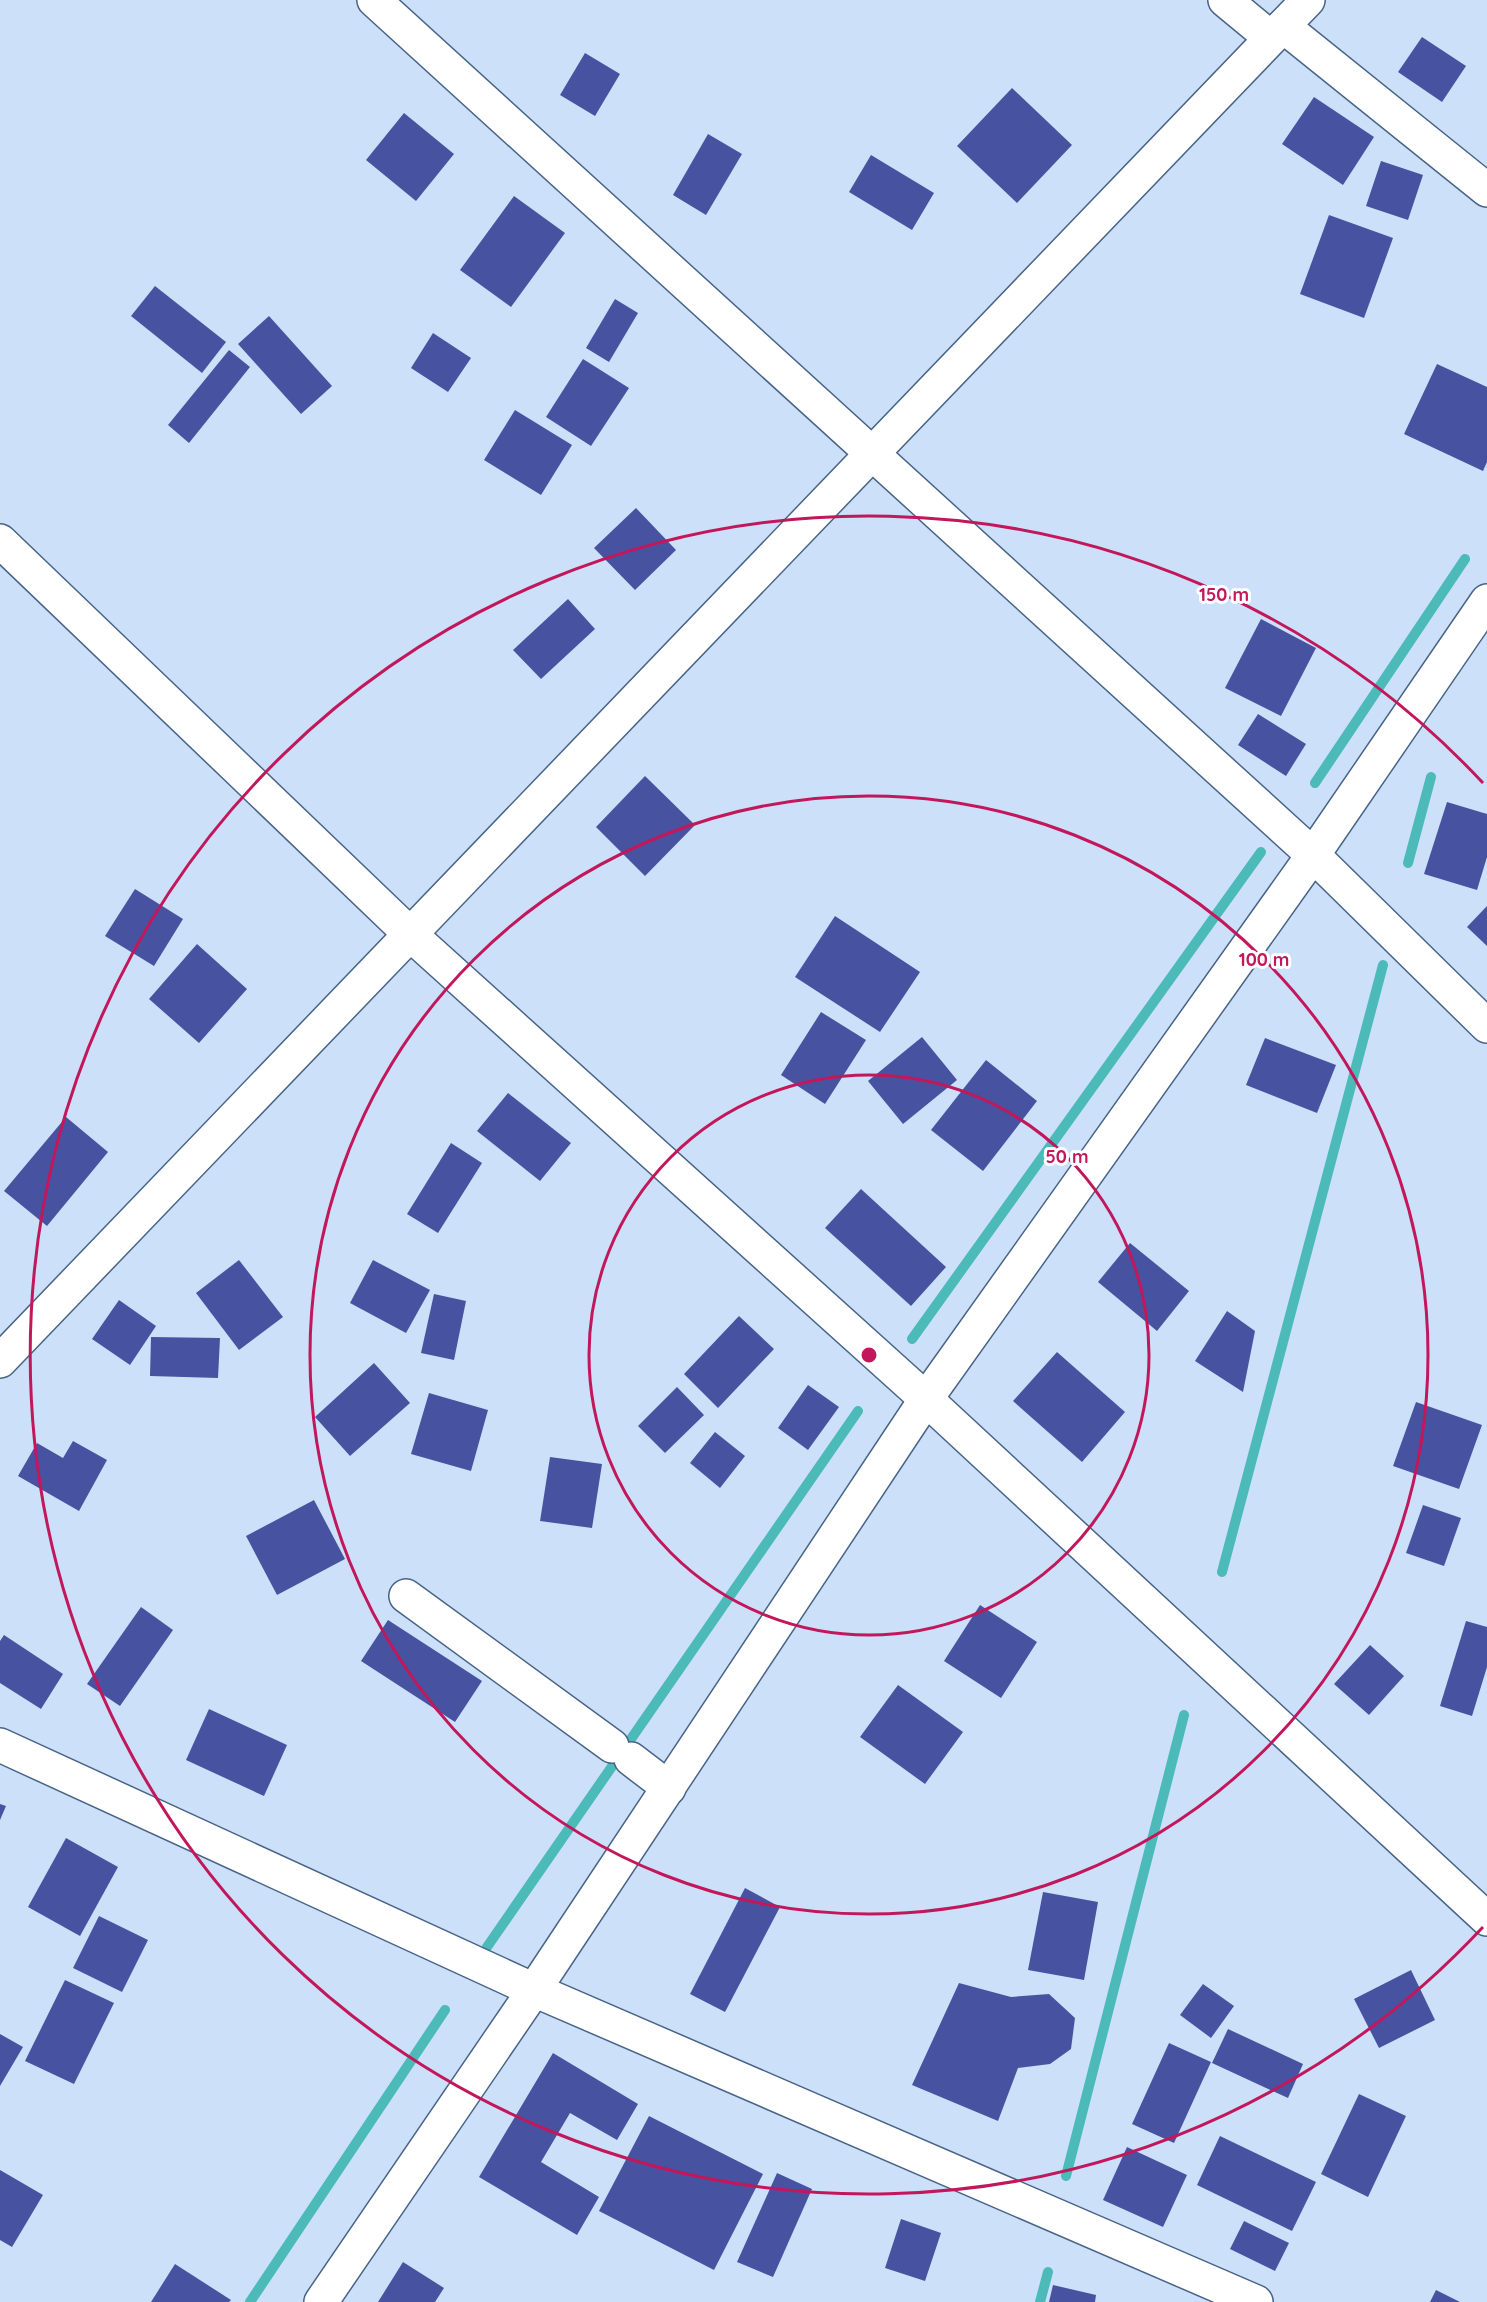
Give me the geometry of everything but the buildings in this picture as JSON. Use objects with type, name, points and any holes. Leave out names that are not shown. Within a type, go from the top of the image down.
[{"type":"street","points":[[374,0],[1313,855],[1487,1026]]},
{"type":"street","points":[[1225,0],[1277,32],[1487,190]]},
{"type":"street","points":[[0,1361],[1308,0]]},
{"type":"street","points":[[0,541],[410,934],[926,1399],[1487,1919]]},
{"type":"street","points":[[321,2302],[534,1990],[926,1399],[1313,855],[1487,601]]},
{"type":"street","points":[[406,1596],[669,1788]]},
{"type":"street","points":[[0,1745],[534,1990],[1256,2302]]},
{"type":"waterway","points":[[1315,783],[1465,559]]},
{"type":"waterway","points":[[1408,863],[1431,777]]},
{"type":"waterway","points":[[912,1339],[1261,852]]},
{"type":"waterway","points":[[1222,1572],[1383,965]]},
{"type":"waterway","points":[[487,1947],[858,1411]]},
{"type":"waterway","points":[[1066,2176],[1184,1715]]},
{"type":"waterway","points":[[250,2302],[445,2010]]},
{"type":"waterway","points":[[1040,2302],[1048,2272]]}]
